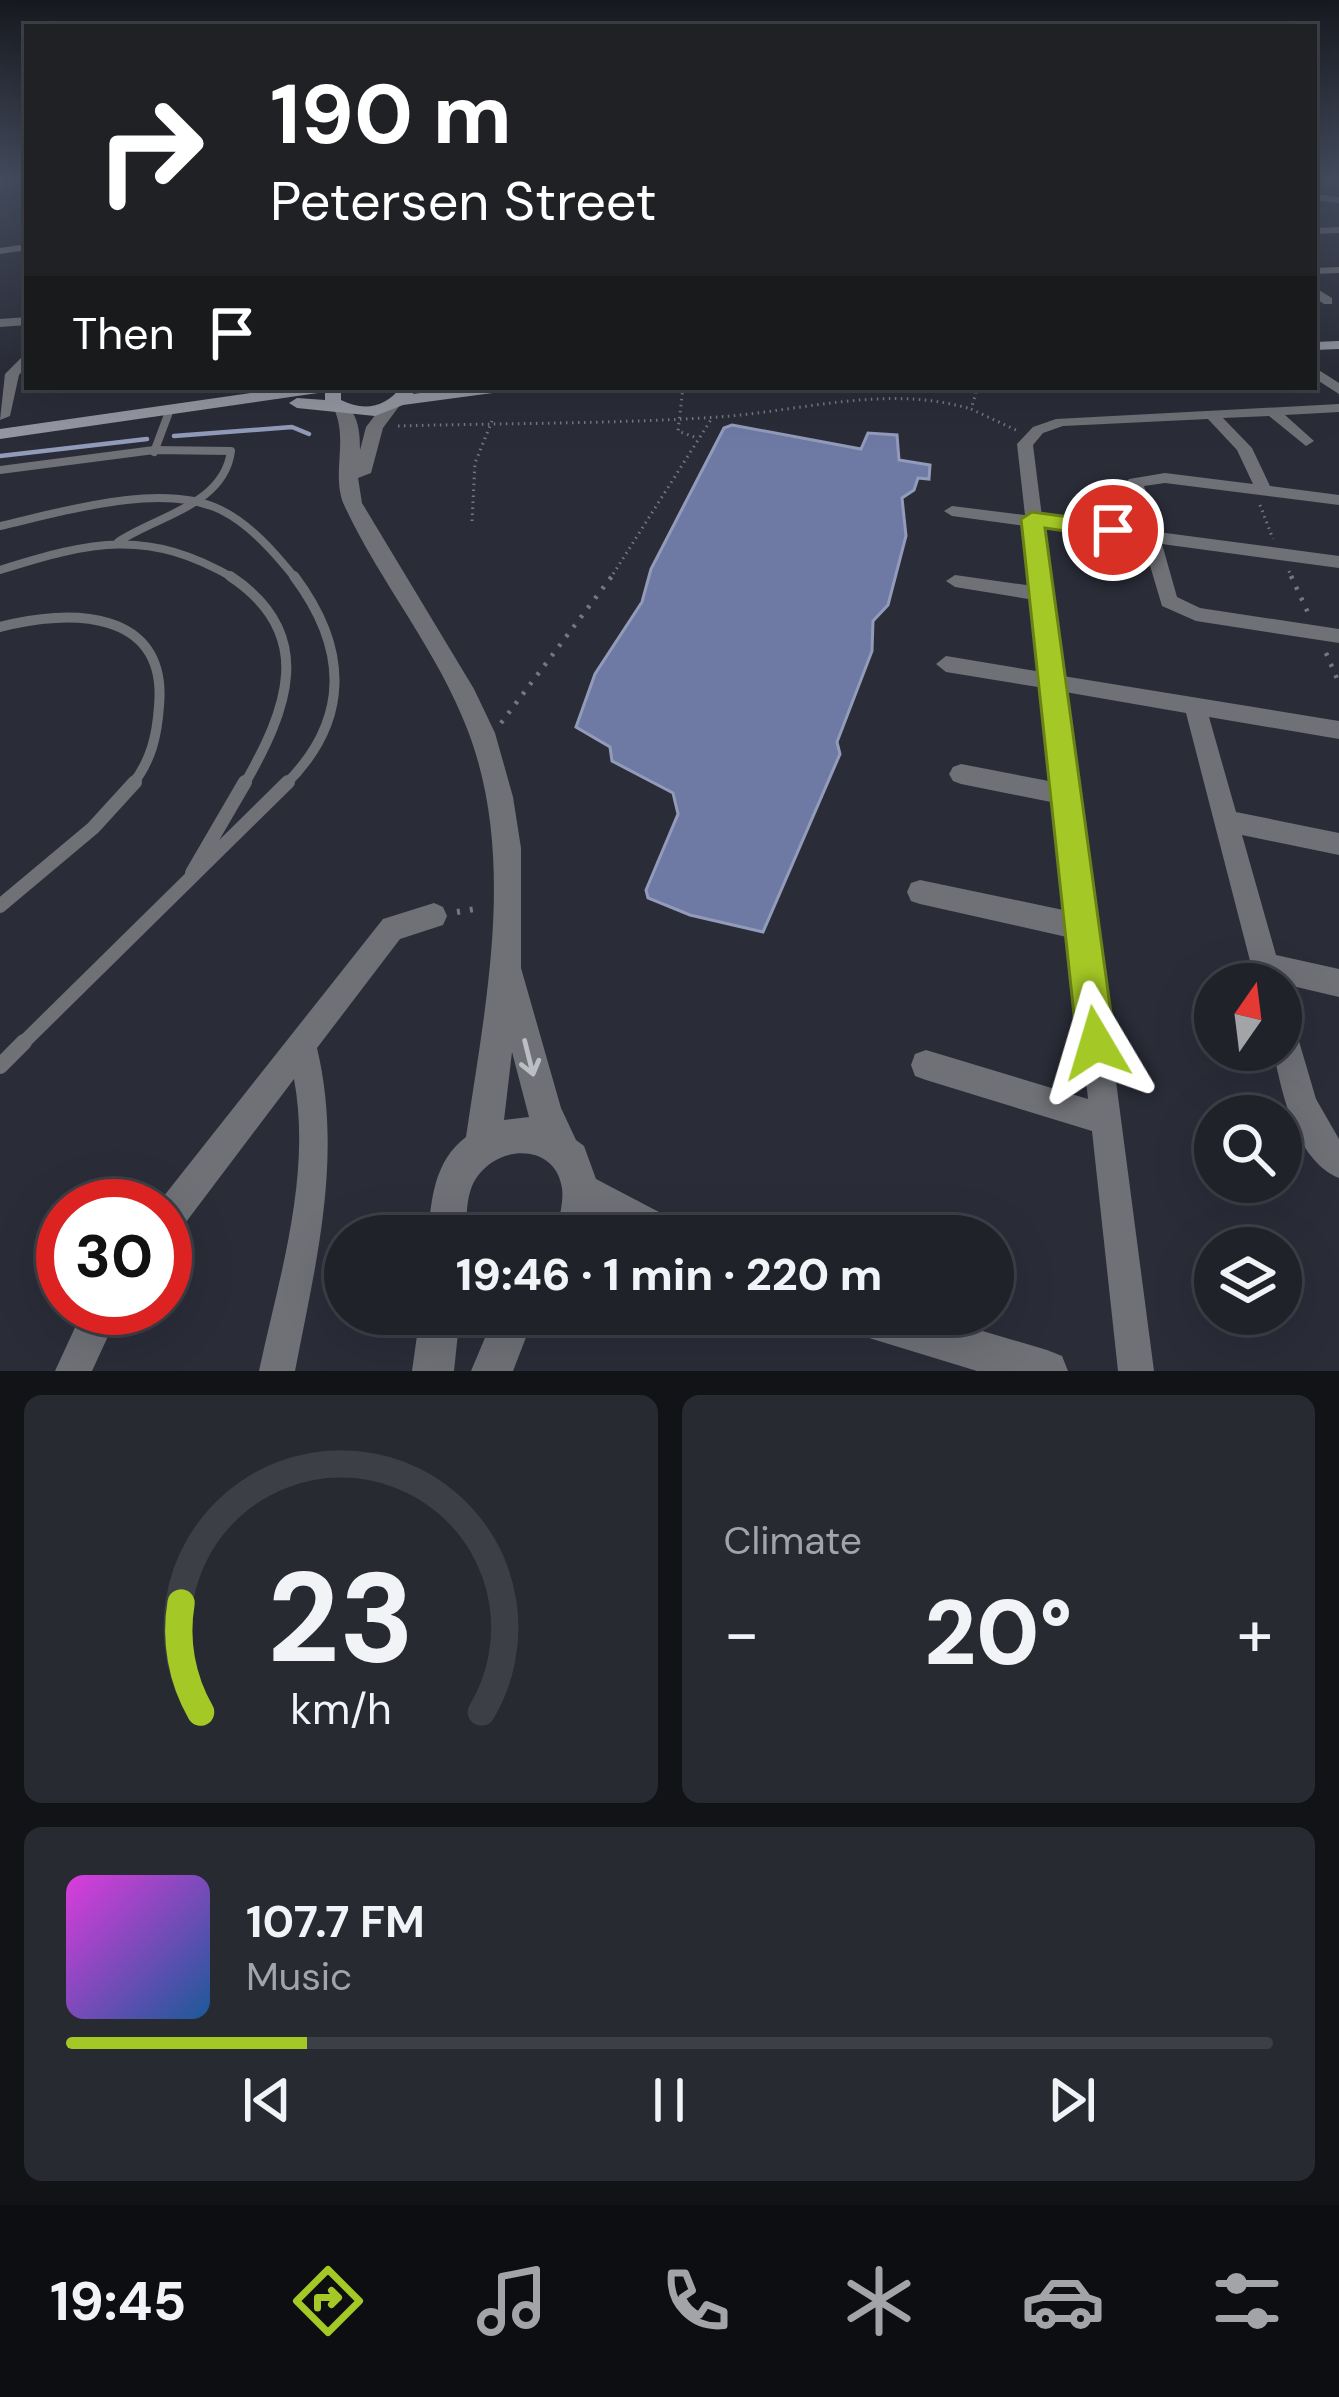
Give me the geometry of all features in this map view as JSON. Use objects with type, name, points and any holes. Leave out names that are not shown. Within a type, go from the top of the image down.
[{"type":"main road","points":[[222,405],[301,390]]},
{"type":"main road","points":[[1,424],[338,400],[363,412],[401,397],[470,390]]},
{"type":"street","points":[[1317,293],[1328,301]]},
{"type":"street","points":[[1,424],[7,388],[24,361]]},
{"type":"street","points":[[359,510],[371,436],[401,397]]},
{"type":"street","points":[[338,400],[353,428],[349,494],[378,552],[465,696],[489,752],[507,848],[506,966],[483,1144]]},
{"type":"street","points":[[1136,1371],[1024,452],[1028,436],[1061,422],[1339,408]]},
{"type":"street","points":[[1273,412],[1306,441]]},
{"type":"street","points":[[1212,415],[1244,448],[1258,489]]},
{"type":"street","points":[[1339,500],[1138,479],[1165,595],[1177,606],[1196,614],[1339,636]]},
{"type":"street","points":[[952,511],[1339,562]]},
{"type":"street","points":[[955,581],[1041,594]]},
{"type":"street","points":[[946,664],[1339,730]]},
{"type":"street","points":[[1194,704],[1265,963]]},
{"type":"street","points":[[961,774],[1066,795]]},
{"type":"street","points":[[1228,822],[1339,844]]},
{"type":"street","points":[[920,892],[1082,927]]},
{"type":"street","points":[[192,1187],[392,928],[434,916]]},
{"type":"street","points":[[506,966],[545,1113],[574,1166],[581,1191],[578,1215]]},
{"type":"street","points":[[1302,979],[1339,983]]},
{"type":"street","points":[[277,1371],[316,1160],[312,1081],[302,1046]]},
{"type":"street","points":[[926,1065],[1106,1120]]},
{"type":"street","points":[[1294,1071],[1316,1139],[1339,1162]]},
{"type":"street","points":[[449,1215],[451,1189],[465,1163],[483,1144],[524,1130],[561,1146]]},
{"type":"street","points":[[581,1191],[625,1215]]},
{"type":"street","points":[[73,1371],[90,1335]]},
{"type":"street","points":[[433,1371],[437,1335]]},
{"type":"street","points":[[492,1371],[507,1335]]},
{"type":"street","points":[[926,1335],[1047,1371]]},
{"type":"lane","points":[[154,452],[169,411]]},
{"type":"lane","points":[[0,470],[215,448],[231,451],[232,469],[215,492],[118,542],[0,570]]},
{"type":"lane","points":[[0,526],[139,500],[215,507],[260,539],[304,584],[326,619],[337,650],[332,709],[308,762],[0,1066]]},
{"type":"lane","points":[[118,542],[192,557],[243,583],[278,625],[289,657],[287,684],[275,720],[188,881]]},
{"type":"lane","points":[[0,627],[56,614],[110,622],[157,656],[164,699],[153,748],[141,774],[114,807],[0,906]]},
{"type":"path","points":[[683,390],[678,431],[697,438]]},
{"type":"path","points":[[971,409],[974,390]]},
{"type":"path","points":[[393,427],[712,417],[887,395],[938,399],[1028,436]]},
{"type":"path","points":[[501,723],[594,604],[712,417]]},
{"type":"path","points":[[472,521],[475,463],[493,421]]},
{"type":"path","points":[[1258,489],[1281,554]]},
{"type":"water","points":[[732,425],[861,449],[868,433],[897,435],[899,460],[930,465],[929,479],[918,478],[914,490],[902,498],[906,536],[888,605],[873,621],[872,651],[837,742],[840,754],[763,932],[690,915],[648,898],[646,890],[678,814],[673,793],[612,761],[610,747],[576,727],[595,674],[642,602],[651,569],[724,428]]},
{"type":"waterway","points":[[174,436],[292,427],[309,434]]},
{"type":"waterway","points":[[0,456],[147,439]]},
{"type":"route","points":[[1096,1043],[1032,519],[1113,530]]}]
